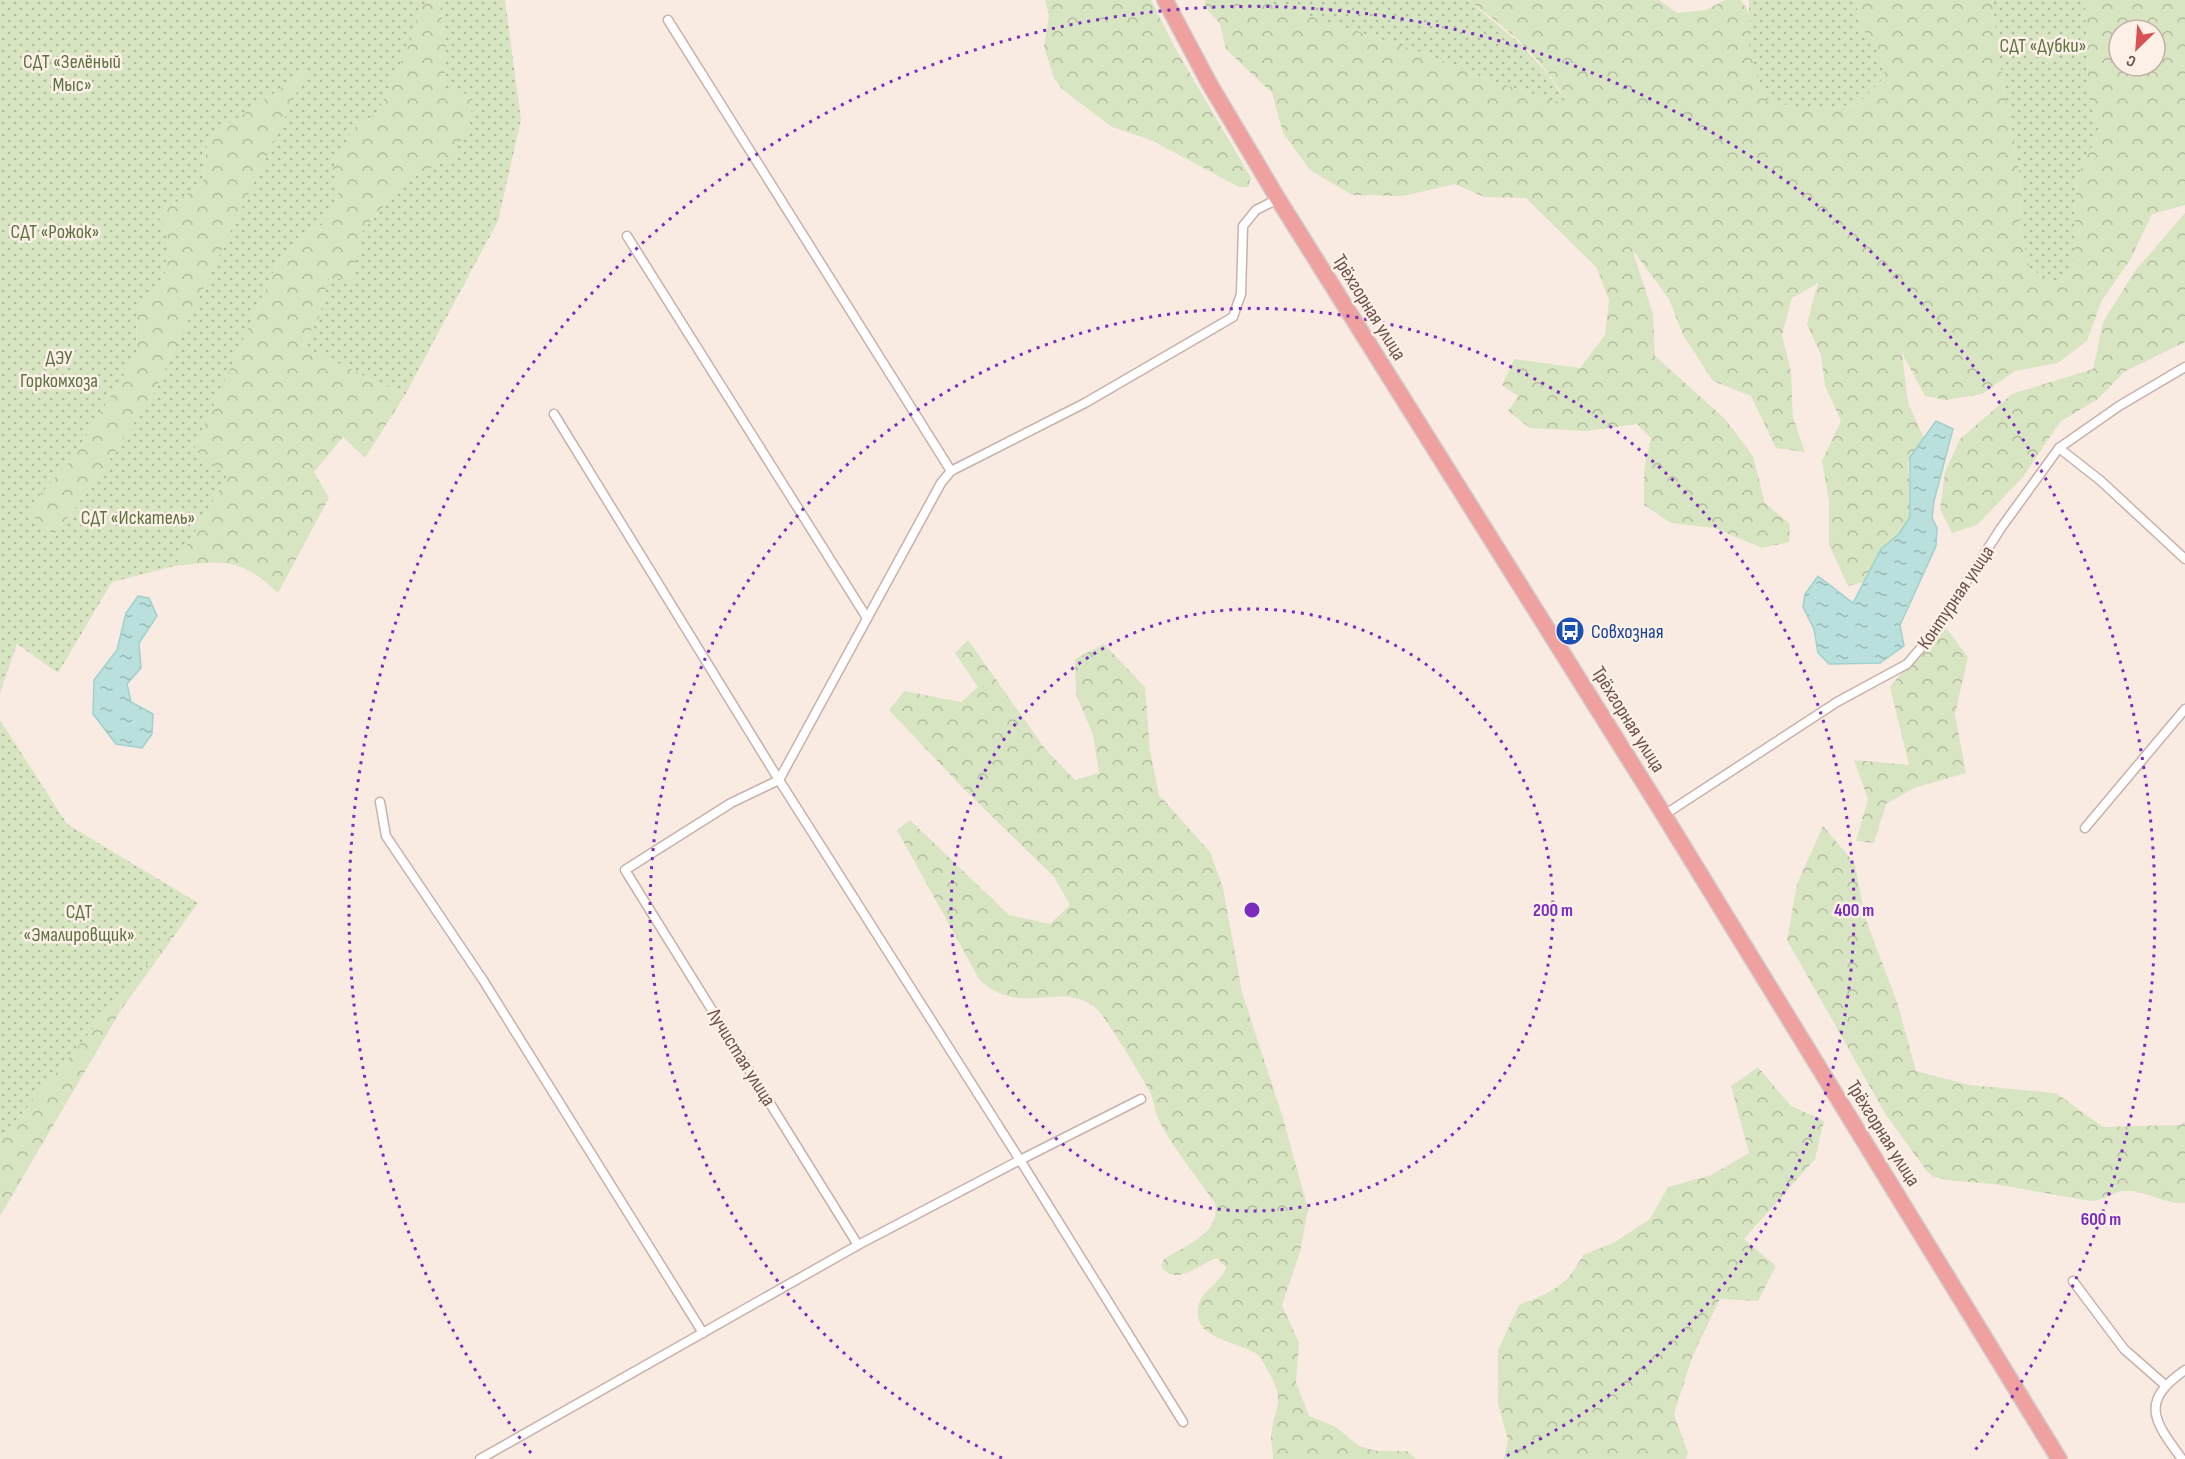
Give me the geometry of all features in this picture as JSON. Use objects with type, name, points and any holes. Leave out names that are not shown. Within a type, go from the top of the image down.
[{"type":"highway","name":"Трёхгорная улица","points":[[1165,0],[1209,82],[1278,199],[1664,815],[2059,1459]]},
{"type":"street","points":[[668,20],[951,471]]},
{"type":"street","points":[[779,780],[941,483],[951,471],[1085,403],[1227,323],[1233,317],[1240,300],[1243,226],[1256,210],[1278,199]]},
{"type":"street","points":[[627,236],[867,618]]},
{"type":"street","name":"Контурная улица","points":[[1664,815],[1837,702],[1907,664],[1932,635],[2001,528],[2059,448],[2119,406],[2185,367]]},
{"type":"street","points":[[554,414],[779,780],[1183,1422]]},
{"type":"street","points":[[2059,448],[2101,481],[2185,559]]},
{"type":"street","points":[[2085,828],[2185,709]]},
{"type":"street","name":"Лучистая улица","points":[[779,780],[731,803],[626,870],[858,1245]]},
{"type":"street","points":[[380,802],[386,836],[483,980],[703,1333]]},
{"type":"street","points":[[480,1459],[858,1245],[1141,1099]]},
{"type":"street","points":[[2073,1281],[2124,1349],[2165,1385]]},
{"type":"street","points":[[2182,1459],[2159,1429],[2155,1416],[2159,1393],[2165,1385],[2185,1370]]},
{"type":"green space","points":[[0,0],[432,0],[420,6],[413,36],[378,112],[354,128],[333,168],[340,190],[324,224],[301,234],[277,264],[252,319],[227,477],[175,566],[112,582],[58,673],[17,644],[0,693]],"holes":[[[306,72],[153,394],[99,476],[54,535],[27,510],[73,458],[136,355],[137,308],[164,285],[168,235],[158,216],[203,182],[208,138]]]},
{"type":"green space","points":[[432,0],[439,0],[446,46],[444,89],[472,95],[471,121],[452,157],[403,183],[362,232],[352,280],[328,278],[319,318],[302,346],[405,395],[365,458],[343,437],[314,472],[329,498],[278,593],[253,573],[231,564],[206,563],[175,566],[227,477],[194,449],[277,264],[301,234],[324,224],[340,190],[333,168],[354,128],[378,112],[413,36],[420,6]]},
{"type":"green space","points":[[439,0],[505,0],[521,120],[498,221],[405,395],[302,347],[319,318],[328,277],[352,279],[362,232],[403,183],[452,157],[444,90],[446,46]]},
{"type":"green space","points":[[1045,0],[1151,0],[1174,46],[1251,178],[1248,187],[1239,187],[1151,140],[1112,127],[1063,90],[1054,78],[1044,47],[1049,16]]},
{"type":"green space","points":[[1205,0],[1259,0],[1426,54],[1484,78],[1567,105],[1559,89],[1525,46],[1497,21],[1468,0],[1659,0],[1677,13],[1706,10],[1725,0],[1741,0],[1750,14],[1749,49],[1766,99],[1807,111],[1858,104],[1885,77],[1876,41],[1859,28],[1857,0],[1992,0],[1998,52],[2022,190],[2019,222],[2030,270],[2060,282],[2073,260],[2077,177],[2099,132],[2088,83],[2085,0],[2185,0],[2185,205],[2152,214],[2130,260],[2102,300],[2087,341],[2058,363],[2015,371],[1982,394],[1946,400],[1925,396],[1902,353],[1908,403],[1925,440],[1908,463],[1912,523],[1881,549],[1867,581],[1848,586],[1829,545],[1829,501],[1822,461],[1841,421],[1825,386],[1821,355],[1807,324],[1818,283],[1792,298],[1782,335],[1791,371],[1793,417],[1805,452],[1776,448],[1751,396],[1713,381],[1683,335],[1669,299],[1632,249],[1653,314],[1655,356],[1725,419],[1753,456],[1765,503],[1790,524],[1789,542],[1762,548],[1714,528],[1671,523],[1644,505],[1644,470],[1651,438],[1637,424],[1586,431],[1530,428],[1508,411],[1518,396],[1502,385],[1514,359],[1580,368],[1605,335],[1609,300],[1597,268],[1526,198],[1484,197],[1455,184],[1403,196],[1352,195],[1310,170],[1283,133],[1272,93],[1226,49],[1220,24],[1206,8]]},
{"type":"green space","points":[[1259,0],[1468,0],[1517,41],[1548,74],[1569,106],[1484,78],[1426,54]]},
{"type":"green space","points":[[1749,0],[1857,0],[1859,28],[1876,41],[1885,77],[1858,104],[1807,111],[1766,100],[1749,49]]},
{"type":"green space","name":"СДТ «Дубки»","points":[[1992,0],[2085,0],[2088,83],[2099,132],[2077,177],[2073,260],[2060,283],[2030,270],[2019,222],[2022,190],[1998,52]]},
{"type":"green space","points":[[307,71],[153,394],[99,476],[54,535],[26,510],[73,458],[136,355],[137,308],[164,284],[168,235],[158,216],[203,182],[208,138]]},
{"type":"green space","points":[[2185,213],[2185,342],[2124,372],[2098,399],[2060,422],[2023,477],[1977,525],[1952,533],[1940,509],[1945,472],[1960,439],[2012,394],[2093,369],[2103,322],[2135,271]]},
{"type":"green space","points":[[1943,624],[1968,657],[1955,714],[1966,773],[1914,788],[1886,804],[1874,843],[1856,841],[1868,799],[1854,760],[1909,765],[1890,687]]},
{"type":"green space","points":[[968,640],[1046,750],[1075,780],[1099,773],[1093,735],[1076,694],[1075,659],[1104,644],[1145,687],[1150,751],[1159,795],[1210,852],[1223,888],[1242,992],[1283,1118],[1308,1209],[1300,1252],[1282,1305],[1299,1343],[1296,1382],[1309,1416],[1336,1427],[1359,1446],[1377,1451],[1407,1451],[1416,1459],[1273,1459],[1271,1436],[1278,1404],[1274,1382],[1258,1355],[1210,1333],[1198,1318],[1200,1301],[1224,1273],[1226,1267],[1217,1258],[1180,1275],[1166,1272],[1161,1266],[1164,1259],[1207,1231],[1213,1223],[1215,1203],[1162,1126],[1151,1094],[1141,1077],[1101,1014],[1083,1000],[1069,997],[1010,997],[995,991],[979,979],[897,830],[910,820],[1009,915],[1050,924],[1070,905],[1054,877],[964,789],[889,710],[904,691],[961,702],[978,687],[955,653]]},
{"type":"green space","name":"СДТ «Эмалировщик»","points":[[0,720],[67,824],[198,903],[0,1140]]},
{"type":"green space","points":[[1823,826],[1855,864],[1865,917],[1898,1005],[1916,1071],[1969,1085],[2056,1093],[2103,1127],[2180,1125],[2185,1122],[2185,1203],[2169,1202],[2130,1191],[2118,1192],[2100,1200],[2090,1201],[1994,1184],[1954,1181],[1933,1177],[1926,1170],[1886,1115],[1787,940],[1797,884]]},
{"type":"green space","points":[[198,903],[121,1010],[0,1216],[0,1140]]},
{"type":"green space","points":[[1758,1067],[1791,1106],[1824,1121],[1815,1159],[1744,1239],[1776,1266],[1758,1301],[1720,1299],[1693,1355],[1674,1414],[1688,1453],[1686,1459],[1504,1459],[1508,1440],[1498,1404],[1498,1350],[1519,1305],[1557,1287],[1577,1266],[1583,1255],[1615,1242],[1650,1219],[1668,1187],[1711,1175],[1749,1153],[1731,1086]]},
{"type":"water","points":[[1936,421],[1953,429],[1934,501],[1932,518],[1937,528],[1936,546],[1900,625],[1904,646],[1880,663],[1829,664],[1818,653],[1814,629],[1803,607],[1805,594],[1818,576],[1853,603],[1881,549],[1899,534],[1910,517],[1910,457]]},
{"type":"water","points":[[138,596],[149,598],[157,616],[139,643],[141,668],[127,684],[131,702],[153,714],[152,734],[142,748],[116,744],[93,714],[94,680],[117,650],[126,613]]},
{"type":"place","name":"Совхозная","points":[[1570,631]]},
{"type":"park label","name":"СДТ «Зелёный Мыс»","points":[[72,72]]},
{"type":"park label","name":"СДТ «Рожок»","points":[[55,231]]},
{"type":"park label","name":"ДЭУ Горкомхоза","points":[[59,368]]},
{"type":"park label","name":"СДТ «Искатель»","points":[[138,517]]}]
